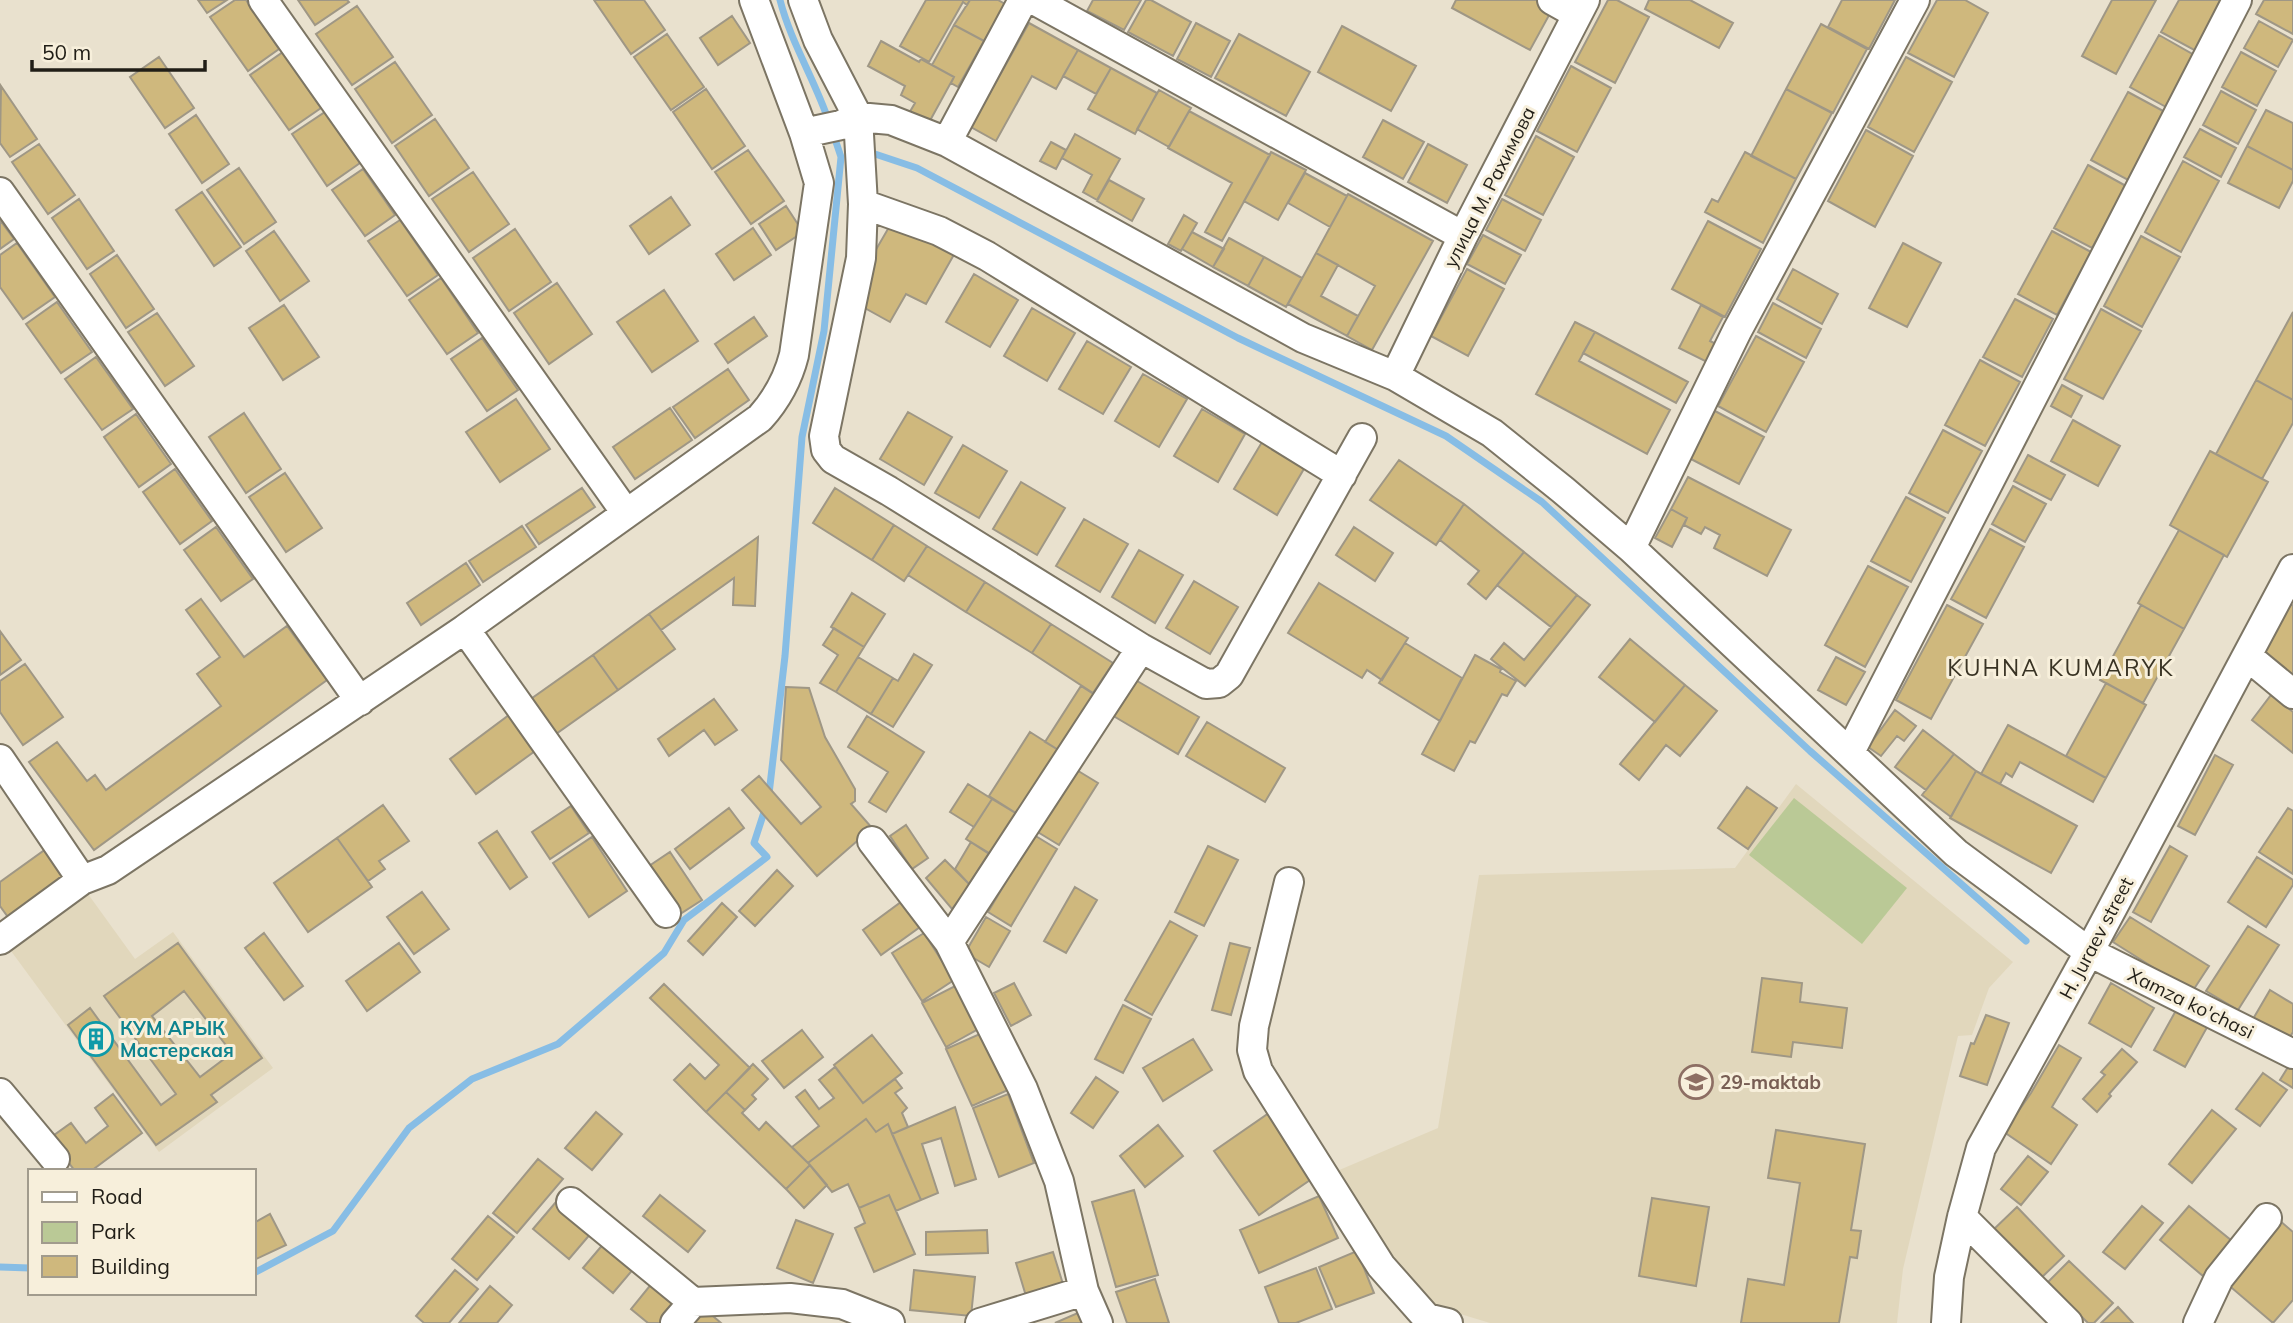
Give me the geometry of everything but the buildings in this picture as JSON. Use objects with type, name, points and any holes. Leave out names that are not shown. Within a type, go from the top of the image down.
[{"type":"street","points":[[262,0],[626,513]]},
{"type":"street","points":[[0,940],[82,880],[108,870],[465,629],[760,418],[772,405],[790,372],[794,355],[818,183],[804,133],[754,0]]},
{"type":"street","points":[[803,0],[853,127],[861,170],[861,258],[824,436],[826,450],[833,459],[1141,648],[1206,684],[1219,683],[1229,675],[1362,438]]},
{"type":"street","points":[[947,142],[1023,0]]},
{"type":"street","points":[[1034,0],[1463,236]]},
{"type":"street","points":[[1552,0],[1581,7]]},
{"type":"street","points":[[1631,548],[1737,331],[1915,0]]},
{"type":"street","points":[[1850,752],[2237,0]]},
{"type":"street","name":"улица М. Рахимова","points":[[1395,376],[1463,236],[1581,7]]},
{"type":"street","name":"Xamza ko'chasi","points":[[804,133],[891,120],[947,142],[1303,338],[1395,376],[1492,433],[1631,548],[1956,853],[2089,952],[2293,1054]]},
{"type":"street","points":[[0,192],[360,701]]},
{"type":"street","points":[[863,204],[939,231],[988,256],[1342,475]]},
{"type":"street","name":"H. Juraev street","points":[[1946,1323],[1949,1277],[1981,1148],[2293,569]]},
{"type":"street","points":[[465,629],[666,913]]},
{"type":"street","points":[[950,942],[1141,648]]},
{"type":"street","points":[[2247,656],[2293,694]]},
{"type":"street","points":[[0,759],[82,880]]},
{"type":"street","points":[[872,841],[950,942],[1023,1089],[1059,1181],[1084,1291],[1098,1323]]},
{"type":"street","points":[[1289,882],[1254,1026],[1252,1050],[1258,1071],[1381,1266],[1427,1318],[1448,1323]]},
{"type":"street","points":[[0,1093],[55,1159]]},
{"type":"street","points":[[571,1202],[693,1302],[803,1299],[842,1304],[890,1323]]},
{"type":"street","points":[[1962,1217],[2068,1323]]},
{"type":"street","points":[[2199,1323],[2219,1278],[2267,1218]]},
{"type":"street","points":[[980,1323],[1084,1291]]},
{"type":"street","points":[[675,1323],[693,1302]]},
{"type":"shaded area","name":"29-maktab","points":[[1796,784],[2013,962],[1989,988],[1972,1035],[1958,1036],[1903,1269],[1897,1323],[1490,1323],[1434,1306],[1418,1296],[1337,1171],[1438,1128],[1479,875],[1735,868]]},
{"type":"shaded area","points":[[88,894],[135,959],[173,932],[273,1068],[159,1152],[11,951]]},
{"type":"green space","points":[[1794,798],[1907,888],[1862,944],[1749,855]]},
{"type":"waterway","points":[[780,0],[790,31],[829,122]]},
{"type":"waterway","points":[[769,794],[785,656],[802,437],[824,331],[841,157],[833,133]]},
{"type":"waterway","points":[[866,154],[872,153],[917,168],[1238,338],[1446,436],[1542,502],[1810,751],[2026,941]]},
{"type":"waterway","points":[[256,1272],[333,1231],[409,1128],[472,1079],[558,1044],[664,953],[684,920],[767,857],[754,843],[766,806]]},
{"type":"waterway","points":[[0,1267],[28,1268]]},
{"type":"place","name":"КУМ АРЫК Мастерская","points":[[96,1039]]},
{"type":"place","name":"29-maktab","points":[[1696,1082]]},
{"type":"district","name":"KUHNA KUMARYK","points":[[2061,667]]}]
